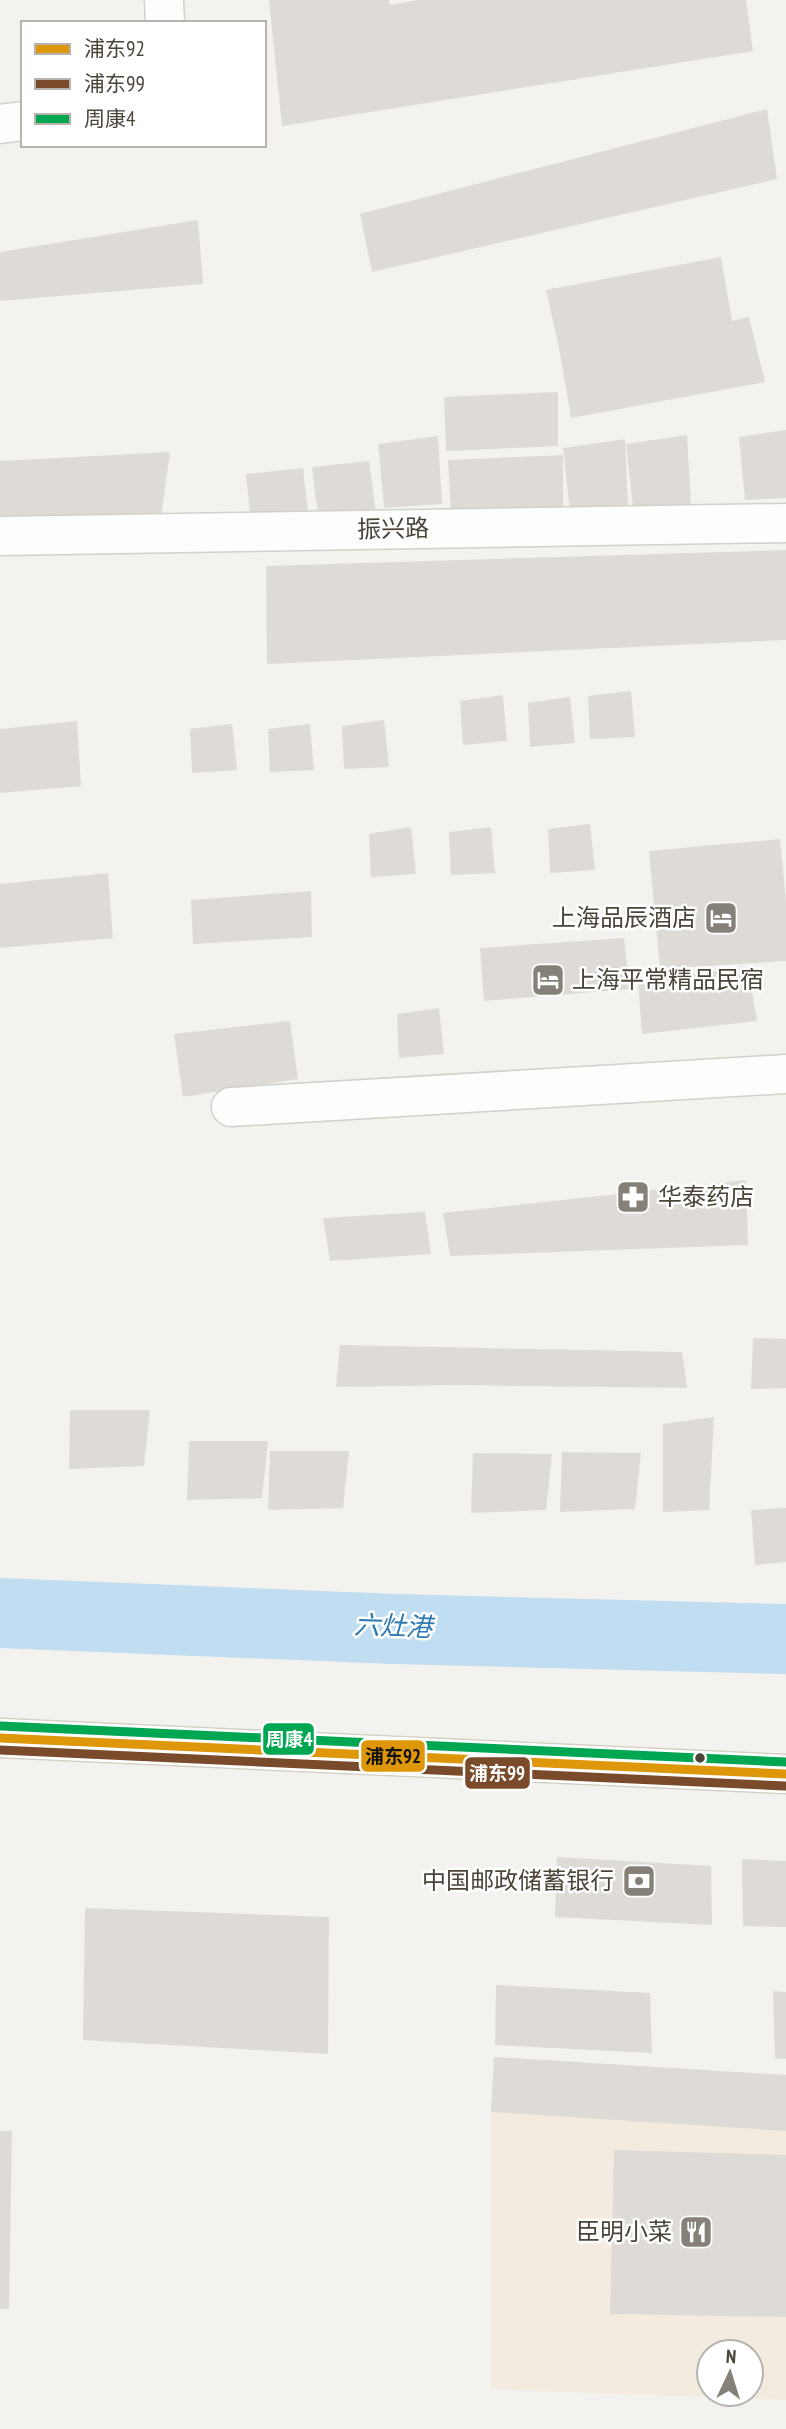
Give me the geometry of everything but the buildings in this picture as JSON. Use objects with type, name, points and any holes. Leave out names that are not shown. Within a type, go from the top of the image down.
[{"type":"street","points":[[164,0],[165,21]]},
{"type":"street","points":[[0,124],[21,121]]},
{"type":"street","name":"振兴路","points":[[0,536],[786,523]]},
{"type":"street","points":[[231,1107],[786,1074]]},
{"type":"street","points":[[0,1738],[786,1774]]},
{"type":"shaded area","points":[[494,2057],[786,2075],[786,2400],[765,2399],[765,2338],[695,2338],[695,2397],[491,2389],[491,2112]]},
{"type":"waterway","name":"六灶港","points":[[0,1613],[395,1629],[786,1639]]},
{"type":"transit line","name":"周康4","points":[[1,1726],[786,1762]]},
{"type":"transit line","name":"浦东92","points":[[0,1738],[786,1774]]},
{"type":"transit line","name":"浦东99","points":[[0,1750],[785,1786]]},
{"type":"place","name":"上海品辰酒店","points":[[721,918]]},
{"type":"place","name":"上海平常精品民宿","points":[[548,980]]},
{"type":"place","name":"华泰药店","points":[[633,1197]]},
{"type":"place","name":"中国邮政储蓄银行","points":[[639,1881]]},
{"type":"place","name":"臣明小菜","points":[[696,2232]]}]
